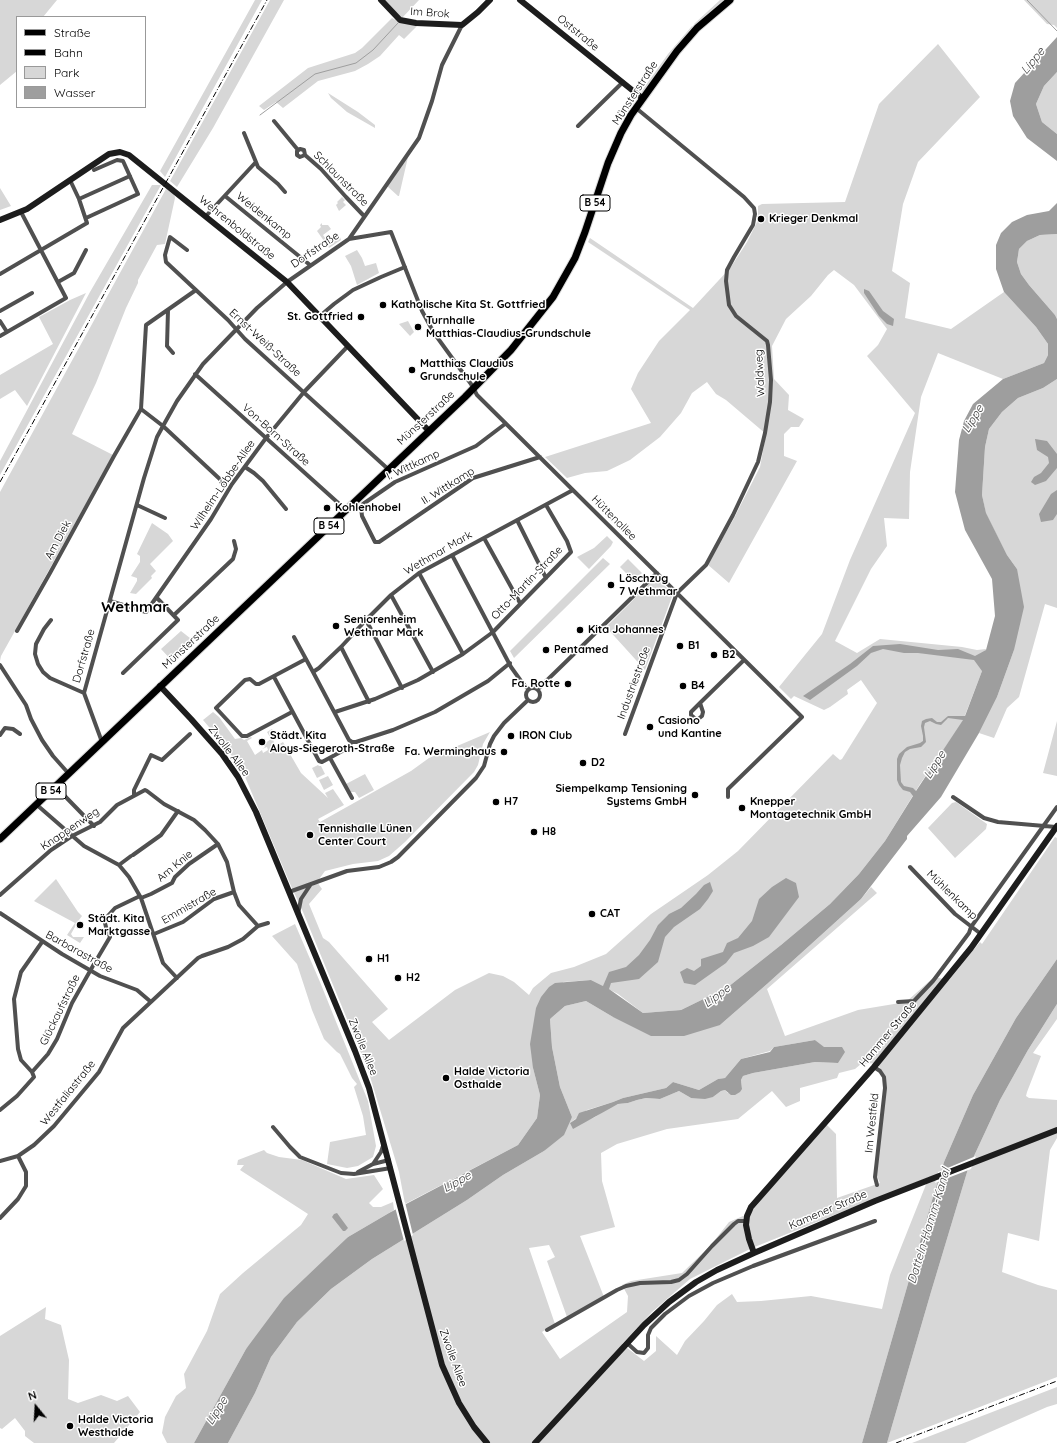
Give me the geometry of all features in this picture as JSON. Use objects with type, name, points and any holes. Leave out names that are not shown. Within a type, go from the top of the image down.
[{"type":"main road","name":"Münsterstraße","points":[[0,839],[429,431],[511,350],[539,317],[576,258],[586,232],[608,162],[621,133],[642,98],[661,71],[688,38],[711,15],[730,0]]},
{"type":"street","name":"Im Brok","points":[[381,0],[400,20],[416,23],[462,25]]},
{"type":"street","name":"Dorfstraße","points":[[102,743],[84,693],[152,453],[163,426],[195,374],[203,364],[258,308],[287,282],[349,239],[419,138],[432,101],[442,65],[462,25],[490,0]]},
{"type":"street","name":"Oststraße","points":[[520,0],[642,98]]},
{"type":"street","points":[[578,126],[623,82]]},
{"type":"street","name":"Waldweg","points":[[636,108],[744,197],[754,208],[755,214],[753,225],[734,257],[728,270],[726,281],[729,305],[736,316],[766,341],[770,357],[770,402],[758,462],[733,515],[706,565],[676,593]]},
{"type":"street","name":"Schlaunstraße","points":[[274,121],[298,150],[304,150],[305,155],[321,169],[364,216]]},
{"type":"street","points":[[244,133],[255,163],[285,192]]},
{"type":"street","name":"Wehrenboldstraße","points":[[0,220],[21,212],[109,154],[116,152],[134,157],[287,282],[429,431]]},
{"type":"street","points":[[86,218],[138,194],[123,161],[117,160],[94,170]]},
{"type":"street","name":"Weidenkamp","points":[[206,216],[255,163]]},
{"type":"street","points":[[79,199],[130,176]]},
{"type":"street","points":[[0,274],[87,223],[79,199],[70,180]]},
{"type":"street","name":"Weidenkamp","points":[[225,196],[310,265]]},
{"type":"street","points":[[0,336],[66,298],[21,212]]},
{"type":"street","name":"Hüttenallee","points":[[349,239],[391,232],[417,301],[428,322],[477,395],[802,717],[728,789],[728,797]]},
{"type":"street","name":"Ernst-Weiß-Straße","points":[[187,250],[170,237],[165,256],[166,262],[237,330],[388,469]]},
{"type":"street","points":[[58,282],[74,273],[86,250]]},
{"type":"street","points":[[320,316],[353,290],[405,267]]},
{"type":"street","points":[[196,290],[146,325],[141,410],[163,426],[224,483]]},
{"type":"street","points":[[0,311],[32,292]]},
{"type":"street","points":[[168,310],[167,346],[173,353]]},
{"type":"street","points":[[0,321],[6,332]]},
{"type":"street","name":"Wilhelm-Löbbe-Allee","points":[[110,601],[146,612],[211,519],[245,466],[266,438],[304,392],[348,346]]},
{"type":"street","name":"Von-Born-Straße","points":[[195,374],[346,510]]},
{"type":"street","name":"Am Diek","points":[[17,631],[141,410]]},
{"type":"street","name":"I. Wittkamp","points":[[374,540],[362,516],[361,508],[363,504],[395,482],[476,446],[505,424]]},
{"type":"street","name":"II. Wittkamp","points":[[374,540],[378,542],[473,478],[540,457]]},
{"type":"street","points":[[245,466],[263,481],[286,509]]},
{"type":"street","name":"Wethmar Mark","points":[[313,672],[319,668],[391,595],[419,573],[573,490]]},
{"type":"street","name":"Otto-Martin-Straße","points":[[335,712],[369,702],[402,688],[463,654],[493,632],[570,552],[567,541],[546,504]]},
{"type":"street","points":[[137,505],[165,518]]},
{"type":"street","points":[[517,520],[546,578]]},
{"type":"street","points":[[484,538],[520,603]]},
{"type":"street","points":[[174,615],[233,559],[236,549],[234,541]]},
{"type":"street","points":[[452,555],[510,663],[528,690]]},
{"type":"street","points":[[419,573],[463,654]]},
{"type":"street","points":[[538,690],[657,573]]},
{"type":"street","name":"Industriestraße","points":[[625,734],[676,593]]},
{"type":"street","points":[[391,595],[433,672]]},
{"type":"street","points":[[123,673],[178,620],[157,598]]},
{"type":"street","points":[[51,620],[36,644],[35,654],[38,664],[43,672],[50,678],[84,693]]},
{"type":"street","points":[[366,620],[402,688]]},
{"type":"street","points":[[294,637],[349,740],[352,742]]},
{"type":"street","points":[[340,647],[369,702]]},
{"type":"street","points":[[292,712],[247,736],[242,736],[216,708],[245,680],[250,679],[256,684],[259,684],[306,659]]},
{"type":"street","points":[[700,703],[744,660]]},
{"type":"street","points":[[274,677],[319,761],[322,762],[346,749],[352,742],[361,741],[393,730],[435,712],[488,681],[510,663]]},
{"type":"street","points":[[0,665],[26,705],[31,719],[42,740],[53,756],[69,774]]},
{"type":"street","name":"Zwolle Allee","points":[[160,686],[204,732],[222,754],[238,777],[251,801],[365,1076],[389,1160],[437,1349],[449,1383],[469,1419],[487,1443]]},
{"type":"street","points":[[528,690],[534,688],[538,690]]},
{"type":"street","points":[[528,690],[526,694],[528,700]]},
{"type":"street","points":[[528,700],[532,702],[538,700],[540,696],[538,690]]},
{"type":"street","points":[[289,892],[347,871],[379,867],[398,857],[476,778],[484,766],[490,744],[497,731],[528,700]]},
{"type":"street","points":[[0,735],[5,728],[20,734]]},
{"type":"street","points":[[134,796],[134,790],[151,755],[162,760],[190,734]]},
{"type":"street","points":[[330,758],[352,798]]},
{"type":"street","points":[[56,787],[94,826]]},
{"type":"street","points":[[134,796],[144,790],[147,791],[164,804],[194,820],[205,830],[218,844],[227,862],[234,892],[239,905],[258,926]]},
{"type":"street","name":"Knappenweg","points":[[0,895],[51,850],[72,836],[94,826],[117,805],[134,796]]},
{"type":"street","points":[[953,797],[984,818],[998,822],[1057,827]]},
{"type":"street","points":[[37,805],[84,846],[96,854],[119,865],[129,877],[141,897],[163,963],[177,978],[202,956],[228,947],[243,939],[258,926],[268,923]]},
{"type":"street","name":"Hammer Straße","points":[[898,1002],[914,1001],[933,981],[969,933],[971,927],[1057,807]]},
{"type":"street","points":[[119,865],[161,835],[178,811]]},
{"type":"street","name":"Hammer Straße","points":[[746,1221],[748,1211],[754,1203],[874,1067],[981,934],[1057,827]]},
{"type":"street","name":"Am Knie","points":[[97,959],[110,938],[105,923],[106,918],[115,908],[172,883],[175,877],[189,864],[218,844]]},
{"type":"street","name":"Mühlenkamp","points":[[910,867],[955,914],[981,934]]},
{"type":"street","points":[[298,914],[301,899],[311,884]]},
{"type":"street","name":"Emmistraße","points":[[154,934],[183,922],[214,900],[234,892]]},
{"type":"street","name":"Barbarastraße","points":[[0,913],[42,942],[100,976],[137,990],[151,1002]]},
{"type":"street","points":[[32,1072],[21,1060],[18,1049],[14,999],[21,972],[42,942]]},
{"type":"street","name":"Glückaufstraße","points":[[0,1110],[17,1096],[34,1077],[32,1072],[48,1054],[57,1039],[72,1003],[94,964]]},
{"type":"street","name":"Westfaliastraße","points":[[0,1161],[18,1156],[34,1145],[54,1126],[99,1072],[123,1028],[177,978]]},
{"type":"street","name":"Im Westfeld","points":[[874,1067],[880,1071],[884,1077],[875,1178],[877,1185]]},
{"type":"street","points":[[273,1127],[300,1157],[341,1173],[354,1174],[391,1168]]},
{"type":"street","name":"Kamener Straße","points":[[535,1443],[654,1315],[696,1282],[717,1270],[754,1253],[926,1180],[1057,1130]]},
{"type":"street","points":[[373,1164],[381,1152],[384,1144]]},
{"type":"street","points":[[0,1218],[18,1200],[26,1186],[26,1172],[18,1156]]},
{"type":"street","points":[[354,1174],[373,1164],[389,1160]]},
{"type":"street","points":[[547,1330],[626,1286],[648,1282],[671,1282],[680,1280],[738,1221],[746,1221],[747,1231],[754,1253]]},
{"type":"street","points":[[627,1343],[637,1352],[644,1353],[648,1348],[648,1334],[651,1328],[665,1314],[690,1296],[718,1281],[753,1266],[875,1221]]},
{"type":"green space","points":[[0,0],[57,0],[44,16],[16,16],[16,72],[0,85]]},
{"type":"green space","points":[[255,0],[262,0],[165,177],[160,171]]},
{"type":"green space","points":[[270,0],[284,0],[213,128],[177,187],[170,181]]},
{"type":"green space","points":[[383,0],[419,0],[402,18]]},
{"type":"green space","points":[[720,0],[726,0],[698,24],[694,24]]},
{"type":"green space","points":[[1024,0],[1057,0],[1057,28],[1054,25],[1047,24]]},
{"type":"green space","points":[[392,18],[399,22],[417,26],[404,39],[399,35],[380,56],[368,64],[355,71],[318,81],[283,108],[276,102],[264,110],[259,106],[308,68],[355,53]]},
{"type":"green space","points":[[692,26],[693,29],[644,91],[641,92],[668,54]]},
{"type":"green space","points":[[938,44],[980,97],[918,162],[903,204],[892,271],[910,283],[905,318],[951,329],[1004,292],[1036,327],[1048,344],[1048,355],[1044,363],[1003,379],[938,353],[921,397],[910,472],[909,519],[884,518],[887,546],[871,569],[835,641],[857,653],[880,639],[962,647],[977,650],[986,649],[982,671],[962,723],[920,784],[885,841],[859,874],[830,904],[728,987],[681,1010],[643,1013],[618,994],[591,980],[563,982],[533,1068],[540,1095],[537,1118],[518,1145],[405,1204],[399,1172],[368,1070],[303,912],[243,772],[225,746],[203,720],[213,712],[219,717],[235,739],[241,738],[244,740],[251,737],[252,738],[247,741],[255,755],[262,750],[263,753],[268,750],[267,747],[262,749],[265,747],[264,744],[271,739],[267,732],[272,729],[278,739],[273,739],[274,743],[271,744],[271,749],[283,742],[301,773],[328,798],[325,793],[333,789],[344,805],[318,819],[320,822],[411,771],[429,758],[490,732],[483,744],[478,765],[474,772],[405,842],[389,856],[378,861],[353,864],[325,871],[317,882],[322,889],[309,904],[323,938],[329,942],[388,1009],[372,1022],[389,1040],[455,990],[489,973],[503,976],[514,982],[529,995],[533,988],[551,973],[574,967],[606,954],[651,914],[708,875],[738,851],[833,754],[840,760],[842,759],[877,703],[861,680],[847,690],[848,694],[824,710],[794,696],[791,699],[779,687],[822,634],[850,560],[915,413],[867,356],[878,345],[887,329],[854,285],[834,270],[811,296],[786,319],[772,346],[774,379],[789,395],[788,410],[804,419],[799,427],[791,427],[784,434],[784,456],[797,461],[729,583],[707,564],[732,522],[760,467],[766,434],[726,400],[716,394],[707,382],[692,393],[681,413],[660,437],[630,460],[607,471],[585,473],[567,478],[545,457],[651,423],[631,389],[638,373],[659,341],[690,310],[588,242],[590,238],[693,308],[731,267],[747,242],[758,220],[758,206],[762,204],[845,202],[879,104]]},
{"type":"green space","points":[[1057,72],[1057,134],[1042,122],[1036,104],[1044,86]]},
{"type":"green space","points":[[328,93],[358,112],[375,125],[375,128],[347,112],[331,98]]},
{"type":"green space","points":[[408,157],[399,196],[398,196],[387,186]]},
{"type":"green space","points":[[152,185],[161,185],[0,475],[0,461],[90,292]]},
{"type":"green space","points":[[0,188],[11,206],[0,210]]},
{"type":"green space","points":[[166,189],[174,193],[175,198],[165,244],[157,245],[138,280],[96,383],[72,434],[113,455],[1,656],[0,661],[0,492]]},
{"type":"green space","points":[[342,197],[345,200],[343,202],[346,205],[339,211],[336,205]]},
{"type":"green space","points":[[322,223],[322,225],[328,225],[331,229],[323,235],[328,242],[334,238],[332,236],[337,233],[341,240],[329,248],[317,231],[321,227],[320,225]]},
{"type":"green space","points":[[1057,234],[1057,319],[1021,274],[1017,262],[1019,249],[1027,241],[1040,235]]},
{"type":"green space","points":[[357,250],[365,266],[376,263],[379,273],[357,285],[351,266],[345,256]]},
{"type":"green space","points":[[86,293],[27,406],[15,390],[0,399],[0,375],[53,344],[39,317]]},
{"type":"green space","points":[[408,321],[414,332],[410,336],[399,324]]},
{"type":"green space","points":[[1057,379],[1057,608],[1045,604],[1019,697],[1007,708],[994,738],[979,733],[997,697],[1014,650],[1017,569],[1007,555],[986,514],[982,495],[985,447],[989,429],[1002,412],[1018,398],[1043,388]]},
{"type":"green space","points":[[152,523],[168,534],[173,541],[150,564],[156,571],[151,576],[152,578],[136,594],[130,593],[137,581],[137,578],[131,576],[140,562],[140,556],[137,554]]},
{"type":"green space","points":[[607,536],[613,542],[611,546],[589,569],[577,557],[594,548]]},
{"type":"green space","points":[[603,558],[610,564],[514,658],[510,651]]},
{"type":"green space","points":[[628,559],[642,573],[634,581],[620,567]]},
{"type":"green space","points":[[656,577],[673,594],[645,670],[606,627]]},
{"type":"green space","points":[[181,631],[195,642],[174,663],[161,649]]},
{"type":"green space","points":[[1057,721],[1057,776],[1043,773]]},
{"type":"green space","points":[[318,765],[321,766],[325,774],[317,778],[312,768]]},
{"type":"green space","points":[[365,774],[374,790],[359,798],[355,792],[350,792],[346,784]]},
{"type":"green space","points":[[328,776],[333,785],[324,790],[319,780]]},
{"type":"green space","points":[[956,802],[987,824],[986,829],[955,858],[928,828],[952,803]]},
{"type":"green space","points":[[1055,837],[1057,838],[1057,959],[1016,1018],[973,1095],[944,1162],[862,1443],[228,1443],[255,1393],[271,1357],[297,1322],[331,1289],[372,1259],[467,1200],[503,1175],[544,1151],[572,1117],[560,1087],[552,1047],[550,1019],[565,1006],[586,1001],[613,1017],[720,1025],[861,899],[871,887],[877,893],[767,989],[785,1036],[858,1010],[906,1002],[934,977],[949,980],[980,942],[982,944]],"holes":[[[815,1040],[823,1047],[842,1047],[838,1063],[815,1062],[753,1073],[743,1076],[741,1080],[742,1089],[728,1093],[725,1090],[713,1097],[691,1098],[679,1091],[660,1099],[646,1098],[618,1104],[582,1123],[570,1123],[587,1110],[623,1098],[666,1088],[673,1082],[699,1090],[718,1079],[725,1078],[741,1059],[770,1051],[774,1047]],[[877,1063],[886,1079],[876,1174],[880,1183],[837,1198],[836,1134],[825,1123],[747,1217],[743,1216],[729,1222],[711,1245],[682,1273],[631,1281],[622,1285],[628,1296],[627,1312],[560,1359],[542,1332],[555,1324],[529,1248],[549,1245],[555,1257],[547,1261],[567,1317],[604,1297],[580,1236],[615,1227],[602,1181],[601,1153],[617,1144],[667,1129],[738,1119],[772,1091],[786,1107],[800,1101],[800,1088],[837,1078],[839,1073],[855,1069],[861,1064]],[[929,1177],[890,1275],[882,1309],[811,1296],[737,1302],[732,1294],[717,1305],[685,1341],[677,1355],[656,1336],[656,1351],[644,1361],[622,1344],[652,1312],[690,1279],[752,1248]]]},
{"type":"green space","points":[[56,879],[82,916],[79,920],[83,923],[81,927],[76,925],[71,934],[73,937],[84,937],[80,943],[67,935],[75,923],[34,901]]},
{"type":"green space","points":[[295,924],[368,1101],[376,1146],[373,1157],[358,1166],[347,1168],[327,1164],[330,1142],[366,1135],[363,1116],[354,1087],[357,1084],[352,1078],[340,1054],[324,1039],[312,1010],[297,964],[272,936]]},
{"type":"green space","points":[[1057,1004],[1057,1019],[1033,1053],[1041,1056],[1026,1096],[1029,1098],[1057,1100],[1057,1138],[1050,1150],[1039,1241],[1008,1233],[1002,1272],[1057,1290],[1057,1377],[887,1443],[968,1169],[1000,1100],[1028,1050]]},
{"type":"green space","points":[[264,1150],[267,1153],[279,1157],[302,1160],[346,1179],[374,1175],[383,1189],[369,1203],[373,1207],[381,1207],[393,1202],[394,1210],[348,1237],[246,1349],[194,1443],[167,1443],[162,1433],[165,1417],[176,1396],[186,1388],[184,1374],[207,1331],[220,1294],[301,1225],[308,1214],[240,1170],[244,1165],[237,1165],[238,1160]]},
{"type":"green space","points":[[46,1307],[45,1319],[61,1325],[69,1360],[68,1399],[78,1403],[101,1395],[117,1401],[128,1396],[140,1412],[114,1443],[34,1443],[25,1436],[25,1431],[15,1418],[2,1429],[0,1428],[0,1336]]},
{"type":"green space","points":[[1057,1387],[1057,1404],[965,1443],[912,1443]]},
{"type":"water","points":[[1057,37],[1057,72],[1044,86],[1036,104],[1042,122],[1057,134],[1057,161],[1027,138],[1013,116],[1010,101],[1015,83]]},
{"type":"water","name":"Lippe","points":[[1057,203],[1057,234],[1040,235],[1027,241],[1019,249],[1017,262],[1021,274],[1057,319],[1057,379],[1043,388],[1018,398],[1002,412],[989,429],[985,447],[982,495],[986,513],[1007,555],[1017,569],[1024,607],[1014,650],[997,697],[979,733],[941,797],[907,836],[907,839],[861,899],[720,1025],[684,1036],[651,1036],[613,1017],[586,1001],[565,1006],[550,1019],[552,1047],[560,1087],[572,1117],[564,1135],[544,1151],[503,1175],[467,1200],[372,1259],[331,1289],[297,1322],[271,1357],[255,1393],[228,1443],[194,1443],[246,1349],[284,1298],[348,1237],[389,1213],[518,1145],[537,1118],[540,1095],[533,1068],[530,1044],[536,1008],[541,997],[549,987],[555,983],[591,980],[603,986],[609,972],[626,967],[639,955],[650,940],[658,925],[669,914],[681,908],[704,885],[710,882],[713,891],[700,909],[674,927],[665,937],[658,962],[639,979],[611,983],[609,989],[643,1013],[681,1010],[728,987],[781,945],[830,904],[859,874],[885,841],[913,796],[910,792],[903,790],[897,780],[897,759],[899,754],[907,747],[923,741],[921,726],[922,721],[932,718],[937,722],[941,722],[948,716],[965,716],[982,671],[974,660],[918,653],[904,653],[883,649],[871,653],[857,666],[810,700],[803,696],[850,664],[873,646],[900,644],[938,650],[958,649],[975,656],[986,650],[995,616],[992,579],[965,530],[955,492],[959,440],[964,421],[973,404],[1003,379],[1044,363],[1048,355],[1048,344],[1036,327],[1004,292],[996,269],[996,245],[1001,233],[1012,222],[1027,215],[1049,211]],"holes":[[[948,718],[963,720],[916,791],[913,788],[904,786],[901,782],[900,765],[902,758],[905,752],[910,749],[921,747],[926,742],[924,727],[925,723],[930,721],[941,725]]]},
{"type":"water","points":[[864,289],[869,291],[883,311],[894,319],[893,326],[887,324],[879,316],[864,293]]},
{"type":"water","points":[[1035,439],[1047,441],[1057,454],[1057,468],[1046,481],[1035,485],[1031,482],[1034,477],[1041,473],[1049,463],[1048,457],[1037,450]]},
{"type":"water","points":[[1057,490],[1057,514],[1053,520],[1041,522],[1039,514],[1051,494]]},
{"type":"water","points":[[786,878],[796,883],[799,897],[769,937],[753,946],[734,953],[726,963],[695,985],[684,983],[680,972],[687,968],[694,971],[701,966],[701,959],[723,952],[727,943],[738,938],[752,921],[759,899],[772,887]]},
{"type":"water","name":"Datteln-Hamm-Kanal","points":[[1057,959],[1057,1004],[1028,1050],[1000,1100],[968,1169],[887,1443],[862,1443],[944,1162],[973,1095],[1016,1018]]},
{"type":"water","points":[[815,1040],[824,1047],[842,1047],[845,1052],[838,1063],[815,1062],[753,1073],[743,1076],[741,1080],[742,1089],[735,1095],[731,1095],[725,1090],[713,1097],[705,1099],[691,1098],[679,1091],[660,1099],[646,1098],[618,1104],[573,1129],[570,1123],[576,1119],[579,1113],[623,1098],[666,1088],[673,1082],[699,1090],[718,1079],[725,1078],[741,1059],[770,1052],[774,1047]]},
{"type":"water","points":[[337,1213],[348,1228],[345,1231],[343,1231],[332,1217]]},
{"type":"pier","points":[[976,1156],[971,1169],[935,1183],[938,1172]]},
{"type":"pier","points":[[405,1202],[413,1235],[404,1241],[395,1207]]},
{"type":"waterway","points":[[1027,0],[1057,31]]},
{"type":"waterway","points":[[260,115],[315,74],[356,63],[373,50],[398,23]]},
{"type":"railway","points":[[0,482],[267,0]]},
{"type":"railway","points":[[896,1443],[1057,1381]]},
{"type":"place","name":"Krieger Denkmal","points":[[761,219]]},
{"type":"place","name":"Katholische Kita St. Gottfried","points":[[383,305]]},
{"type":"place","name":"St. Gottfried","points":[[361,317]]},
{"type":"place","name":"Turnhalle Matthias-Claudius-Grundschule","points":[[418,327]]},
{"type":"place","name":"Matthias Claudius Grundschule","points":[[412,370]]},
{"type":"place","name":"Kohlenhobel","points":[[327,508]]},
{"type":"place","name":"Löschzug 7 Wethmar","points":[[611,585]]},
{"type":"place","name":"Seniorenheim Wethmar Mark","points":[[336,626]]},
{"type":"place","name":"Kita Johannes","points":[[580,630]]},
{"type":"place","name":"B1","points":[[680,646]]},
{"type":"place","name":"Pentamed","points":[[546,650]]},
{"type":"place","name":"B2","points":[[714,655]]},
{"type":"place","name":"Fa. Rotte","points":[[568,684]]},
{"type":"place","name":"B4","points":[[683,686]]},
{"type":"place","name":"Casiono und Kantine","points":[[650,727]]},
{"type":"place","name":"IRON Club","points":[[511,736]]},
{"type":"place","name":"Städt. Kita Aloys-Siegeroth-Straße","points":[[262,742]]},
{"type":"place","name":"Fa. Werminghaus","points":[[504,752]]},
{"type":"place","name":"D2","points":[[583,763]]},
{"type":"place","name":"Siempelkamp Tensioning Systems GmbH","points":[[695,795]]},
{"type":"place","name":"H7","points":[[496,802]]},
{"type":"place","name":"Knepper Montagetechnik GmbH","points":[[742,808]]},
{"type":"place","name":"H8","points":[[534,832]]},
{"type":"place","name":"Tennishalle Lünen Center Court","points":[[310,835]]},
{"type":"place","name":"CAT","points":[[592,914]]},
{"type":"place","name":"Städt. Kita Marktgasse","points":[[80,925]]},
{"type":"place","name":"H1","points":[[369,959]]},
{"type":"place","name":"H2","points":[[398,978]]},
{"type":"place","name":"Halde Victoria Osthalde","points":[[446,1078]]},
{"type":"place","name":"Halde Victoria Westhalde","points":[[70,1426]]},
{"type":"district","name":"Wethmar","points":[[135,607]]}]
